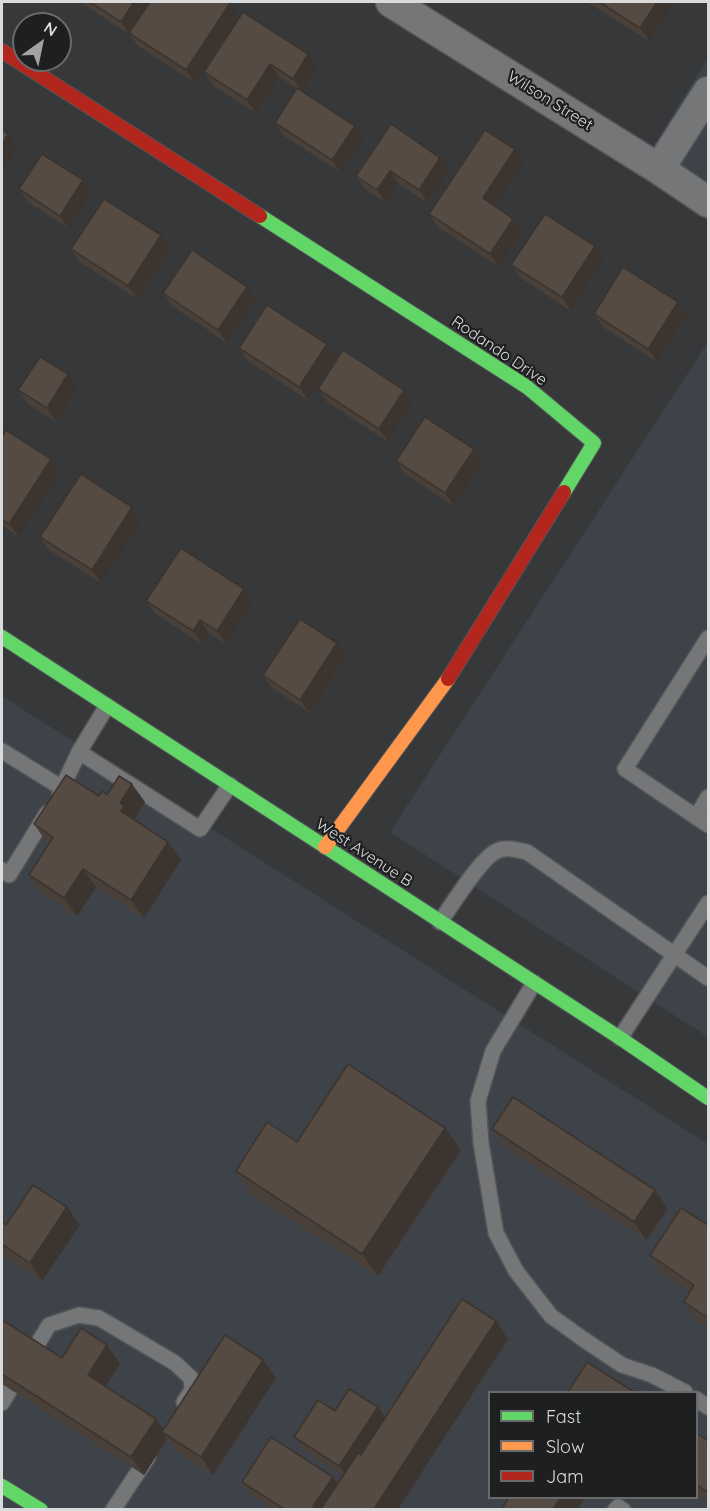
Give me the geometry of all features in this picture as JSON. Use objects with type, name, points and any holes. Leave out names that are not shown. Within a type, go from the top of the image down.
[{"type":"street","name":"Wilson Street","points":[[391,2],[708,202]]},
{"type":"street","name":"Rodando Drive","points":[[2,51],[527,387],[594,443],[444,684],[325,848]]},
{"type":"street","points":[[659,169],[708,92]]},
{"type":"street","name":"West Avenue B","points":[[2,637],[620,1038],[708,1098]]},
{"type":"street","points":[[2,1486],[42,1509]]},
{"type":"lane","points":[[708,638],[625,769],[702,821],[708,797]]},
{"type":"lane","points":[[2,870],[9,875],[62,788],[79,752],[107,706]]},
{"type":"lane","points":[[2,751],[62,788]]},
{"type":"lane","points":[[79,752],[200,829],[230,785]]},
{"type":"lane","points":[[440,922],[479,868],[494,852],[508,848],[527,852],[708,978]]},
{"type":"lane","points":[[620,1038],[676,956],[708,903]]},
{"type":"lane","points":[[534,983],[493,1051],[478,1101],[481,1143],[495,1233],[516,1271],[551,1316],[622,1365],[652,1375],[683,1391]]},
{"type":"lane","points":[[2,1403],[49,1325],[79,1315],[99,1318],[175,1363],[191,1378],[192,1390],[175,1416]]},
{"type":"lane","points":[[113,1509],[157,1443]]},
{"type":"lane","points":[[615,1509],[618,1507],[623,1509]]},
{"type":"shaded area","points":[[708,58],[708,220],[638,172]]},
{"type":"shaded area","points":[[708,342],[708,1037],[390,832]]},
{"type":"shaded area","points":[[2,696],[708,1144],[708,1509],[2,1509]]},
{"type":"building","points":[[90,2],[134,2],[121,22]]},
{"type":"building","points":[[150,2],[230,3],[186,70],[129,33]]},
{"type":"building","points":[[599,2],[657,2],[640,28]]},
{"type":"building","points":[[243,12],[308,54],[293,79],[270,64],[247,100],[204,72]]},
{"type":"building","points":[[297,88],[355,126],[332,160],[275,123]]},
{"type":"building","points":[[391,124],[440,158],[419,190],[390,171],[377,190],[356,176]]},
{"type":"building","points":[[2,130],[8,134],[2,145]]},
{"type":"building","points":[[485,130],[515,149],[483,198],[513,219],[490,254],[429,214]]},
{"type":"building","points":[[42,154],[83,180],[60,216],[19,189]]},
{"type":"building","points":[[104,199],[161,235],[128,286],[71,249]]},
{"type":"building","points":[[545,214],[595,246],[562,297],[511,265]]},
{"type":"building","points":[[192,250],[247,287],[218,330],[163,293]]},
{"type":"building","points":[[623,267],[678,302],[648,349],[594,314]]},
{"type":"building","points":[[267,305],[327,344],[299,387],[239,348]]},
{"type":"building","points":[[343,350],[404,390],[379,429],[318,389]]},
{"type":"building","points":[[40,357],[68,374],[47,408],[18,390]]},
{"type":"building","points":[[425,417],[474,449],[445,493],[396,461]]},
{"type":"building","points":[[6,430],[51,459],[9,524],[2,519],[2,437]]},
{"type":"building","points":[[81,474],[132,507],[92,570],[40,537]]},
{"type":"building","points":[[181,548],[244,589],[217,631],[200,620],[193,631],[146,601]]},
{"type":"building","points":[[300,619],[337,643],[300,700],[263,675]]},
{"type":"building","points":[[66,775],[99,796],[102,791],[107,795],[119,776],[132,784],[120,803],[124,806],[121,811],[168,842],[131,900],[83,869],[64,898],[29,875],[53,837],[34,824]]},
{"type":"building","points":[[348,1064],[445,1128],[362,1254],[236,1171],[267,1122],[297,1142]]},
{"type":"building","points":[[513,1097],[655,1190],[634,1222],[492,1129]]},
{"type":"building","points":[[33,1185],[67,1207],[30,1263],[2,1244],[2,1222],[6,1225]]},
{"type":"building","points":[[681,1208],[708,1225],[708,1318],[684,1302],[694,1285],[650,1255]]},
{"type":"building","points":[[462,1299],[496,1321],[374,1509],[321,1509],[358,1453],[361,1455]]},
{"type":"building","points":[[4,1321],[62,1358],[81,1328],[107,1345],[88,1375],[156,1419],[131,1457],[2,1374],[2,1325]]},
{"type":"building","points":[[225,1335],[263,1360],[201,1457],[162,1432]]},
{"type":"building","points":[[587,1362],[632,1391],[569,1391]]},
{"type":"building","points":[[349,1389],[378,1407],[339,1466],[294,1437],[318,1400],[335,1411]]},
{"type":"building","points":[[698,1434],[708,1441],[708,1492],[698,1485]]},
{"type":"building","points":[[271,1437],[333,1477],[311,1509],[284,1509],[242,1482]]},
{"type":"building","points":[[508,1499],[560,1499],[553,1509],[502,1509]]},
{"type":"traffic: fast","points":[[260,216],[527,387],[594,443],[564,492]]},
{"type":"traffic: fast","points":[[2,637],[620,1038],[708,1098]]},
{"type":"traffic: fast","points":[[2,1486],[41,1510]]},
{"type":"traffic: slow","points":[[325,847],[448,679]]},
{"type":"traffic: jam","points":[[2,51],[260,216]]},
{"type":"traffic: jam","points":[[448,679],[564,492]]}]
